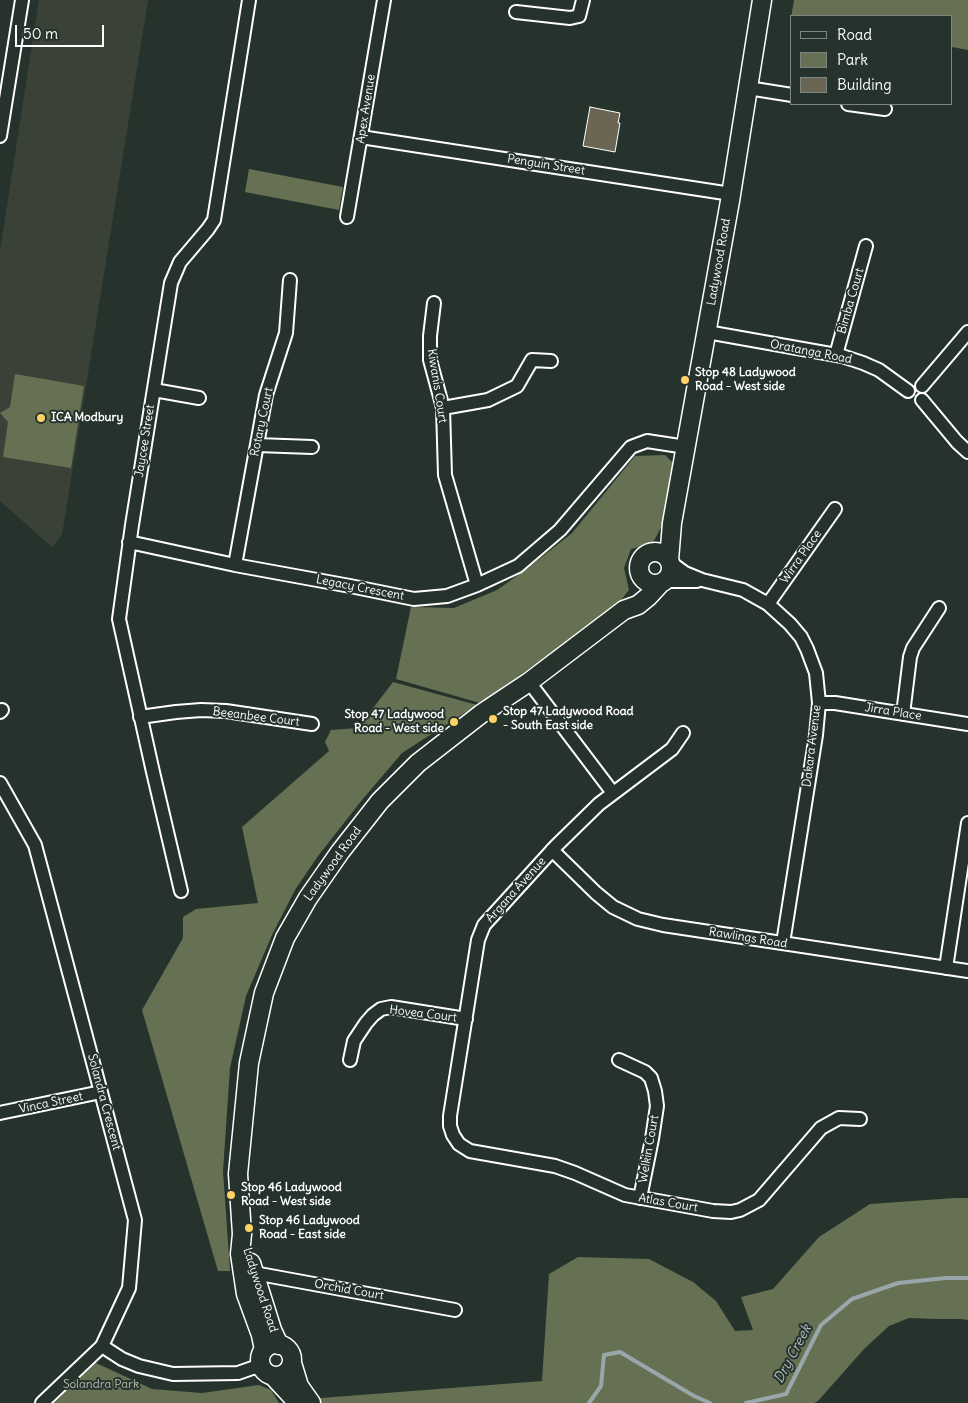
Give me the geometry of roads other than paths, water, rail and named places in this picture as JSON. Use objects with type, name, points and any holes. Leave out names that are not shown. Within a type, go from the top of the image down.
[{"type":"street","points":[[0,136],[22,0]]},
{"type":"street","name":"Jaycee Street","points":[[181,891],[120,625],[122,596],[171,283],[186,254],[214,220],[249,0]]},
{"type":"street","name":"Apex Avenue","points":[[347,217],[384,0]]},
{"type":"street","points":[[516,12],[570,18],[579,16],[583,0]]},
{"type":"street","name":"Ladywood Road","points":[[670,561],[672,523],[731,194],[762,0]]},
{"type":"street","points":[[748,88],[790,95]]},
{"type":"street","points":[[854,105],[885,110]]},
{"type":"street","name":"Penguin Street","points":[[361,137],[731,194]]},
{"type":"street","name":"Bimba Court","points":[[836,355],[866,246]]},
{"type":"street","name":"Rotary Court","points":[[236,565],[266,395],[286,332],[290,280]]},
{"type":"street","name":"Kiwanis Court","points":[[434,303],[430,336],[430,360],[443,408],[444,475],[477,585]]},
{"type":"street","name":"Oratanga Road","points":[[707,332],[836,355],[879,370],[908,390]]},
{"type":"street","points":[[922,386],[968,332]]},
{"type":"street","points":[[443,408],[488,400],[517,386],[532,360],[551,361]]},
{"type":"street","points":[[912,386],[922,386],[925,395],[922,400],[914,402],[909,398],[908,390],[912,386]]},
{"type":"street","points":[[154,390],[198,398]]},
{"type":"street","points":[[922,400],[957,442],[968,452]]},
{"type":"street","name":"Legacy Crescent","points":[[129,542],[236,565],[414,599],[447,596],[477,585],[518,566],[560,530],[631,447],[647,441],[686,447]]},
{"type":"street","points":[[257,445],[312,447]]},
{"type":"street","name":"Wirra Place","points":[[768,604],[835,509]]},
{"type":"street","name":"Ladywood Road","points":[[653,551],[672,523]]},
{"type":"street","points":[[653,551],[660,552],[670,561],[671,571],[668,578],[662,582],[650,583],[645,581],[639,572],[640,561],[653,551]]},
{"type":"street","name":"Dakara Avenue","points":[[670,561],[685,573],[702,580],[744,590],[768,604],[790,624],[807,649],[816,673],[819,703],[816,735],[783,943]]},
{"type":"street","name":"Ladywood Road","points":[[624,610],[633,599],[639,572]]},
{"type":"street","name":"Dakara Avenue","points":[[662,582],[702,580]]},
{"type":"street","name":"Ladywood Road","points":[[298,1403],[269,1359],[246,1294],[249,1276],[242,1234],[238,1174],[249,1063],[264,993],[285,938],[308,898],[340,852],[380,801],[418,763],[481,714],[529,682],[624,610],[642,602],[662,582]]},
{"type":"street","points":[[903,714],[910,657],[913,648],[939,608]]},
{"type":"street","points":[[529,682],[613,793]]},
{"type":"street","name":"Jirra Place","points":[[819,703],[968,724]]},
{"type":"street","name":"Beeanbee Court","points":[[140,717],[201,710],[226,711],[312,724]]},
{"type":"street","name":"Argana Avenue","points":[[453,1135],[450,1126],[450,1116],[481,930],[552,850],[599,804],[672,749],[683,733]]},
{"type":"street","name":"Solandra Crescent","points":[[0,783],[35,845],[135,1220],[130,1288],[102,1346],[42,1403]]},
{"type":"street","points":[[946,968],[968,823]]},
{"type":"street","name":"Rawlings Road","points":[[552,850],[596,893],[614,908],[630,916],[663,925],[968,971]]},
{"type":"street","name":"Hovea Court","points":[[350,1060],[354,1041],[366,1023],[381,1009],[391,1007],[466,1019]]},
{"type":"street","name":"Welkin Court","points":[[618,1060],[645,1072],[651,1078],[655,1091],[657,1106],[640,1198]]},
{"type":"street","name":"Vinca Street","points":[[0,1113],[101,1092]]},
{"type":"street","name":"Atlas Court","points":[[453,1135],[459,1144],[470,1151],[555,1166],[625,1195],[713,1211],[730,1212],[740,1210],[759,1200],[821,1128],[839,1118],[860,1119]]},
{"type":"street","name":"Orchid Court","points":[[249,1276],[455,1310]]},
{"type":"street","points":[[102,1346],[122,1359],[139,1366],[173,1374],[238,1372],[288,1350],[292,1357],[299,1386],[311,1403]]},
{"type":"waterway","name":"Dry Creek","points":[[746,1403],[786,1394],[821,1325],[852,1299],[898,1283],[946,1278],[968,1278]]},
{"type":"waterway","name":"Dry Creek","points":[[589,1403],[601,1386],[604,1355],[620,1352],[694,1396],[710,1403]]},
{"type":"place","name":"Stop 48 Ladywood Road - West side","points":[[685,380]]},
{"type":"place","name":"ICA Modbury","points":[[41,418]]},
{"type":"place","name":"Stop 47 Ladywood Road - South East side","points":[[493,719]]},
{"type":"place","name":"Stop 47 Ladywood Road - West side","points":[[454,722]]},
{"type":"place","name":"Stop 46 Ladywood Road - West side","points":[[231,1195]]},
{"type":"place","name":"Stop 46 Ladywood Road - East side","points":[[249,1228]]},
{"type":"park label","name":"Solandra Park","points":[[101,1385]]}]
